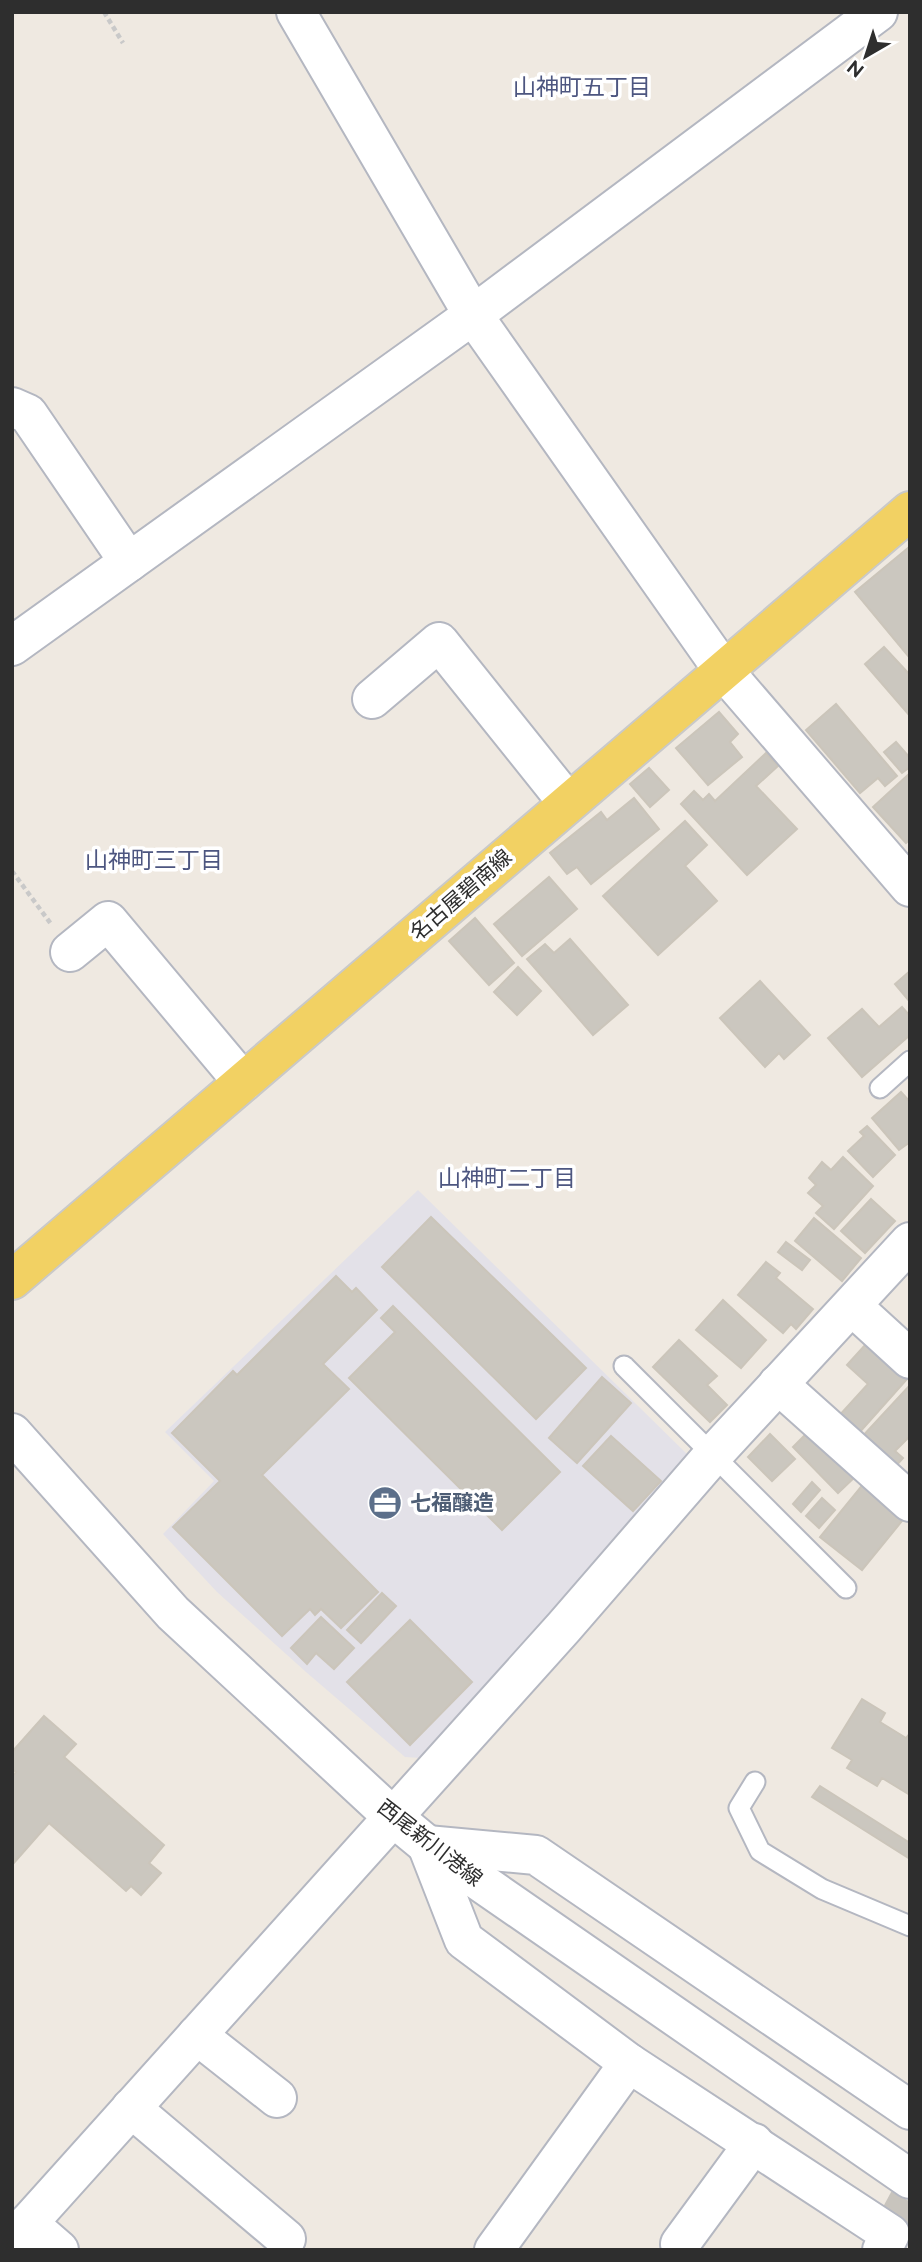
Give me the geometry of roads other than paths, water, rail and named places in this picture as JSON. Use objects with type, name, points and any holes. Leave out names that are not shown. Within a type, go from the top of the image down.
[{"type":"main road","name":"名古屋碧南線","points":[[12,1280],[910,511]]},
{"type":"street","points":[[296,12],[473,315],[723,670],[906,876]]},
{"type":"street","points":[[12,646],[473,315],[878,12]]},
{"type":"street","points":[[12,407],[28,414],[129,562]]},
{"type":"street","points":[[372,699],[439,642],[568,803]]},
{"type":"street","points":[[71,952],[108,921],[243,1082]]},
{"type":"street","points":[[59,2250],[20,2232],[393,1818],[713,1455],[910,1242]]},
{"type":"street","points":[[852,1306],[910,1359]]},
{"type":"street","points":[[778,1384],[910,1502]]},
{"type":"street","name":"西尾新川港線","points":[[12,1433],[173,1613],[393,1818],[427,1845],[910,2179]]},
{"type":"street","points":[[882,2250],[890,2234],[629,2063],[464,1940],[427,1845],[536,1855],[910,2110]]},
{"type":"street","points":[[197,2035],[277,2098]]},
{"type":"street","points":[[494,2250],[629,2063]]},
{"type":"street","points":[[131,2108],[286,2239]]},
{"type":"street","points":[[680,2244],[754,2143]]},
{"type":"lane","points":[[880,1088],[910,1061]]},
{"type":"lane","points":[[624,1366],[846,1588]]},
{"type":"lane","points":[[755,1782],[739,1808],[760,1851],[822,1889],[910,1926]]},
{"type":"tunnel","points":[[890,2234],[910,2197]]},
{"type":"place","name":"七福醸造","points":[[385,1503]]},
{"type":"district","name":"山神町五丁目","points":[[582,87]]},
{"type":"district","name":"山神町三丁目","points":[[154,860]]},
{"type":"district","name":"山神町二丁目","points":[[507,1178]]}]
